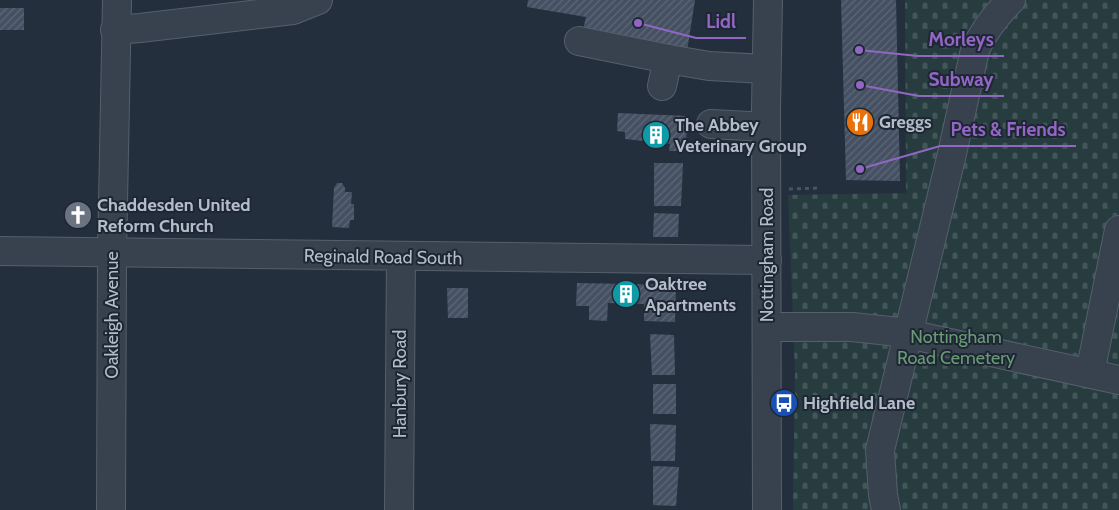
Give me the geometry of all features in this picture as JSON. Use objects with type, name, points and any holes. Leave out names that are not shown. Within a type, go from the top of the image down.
[{"type":"street","name":"Oakleigh Avenue","points":[[111,510],[112,253],[117,0]]},
{"type":"street","points":[[115,30],[293,10],[318,0]]},
{"type":"street","name":"Nottingham Road","points":[[767,510],[766,69],[768,0]]},
{"type":"street","points":[[886,510],[880,450],[951,158],[975,50],[982,34],[995,16],[1011,0]]},
{"type":"street","points":[[580,41],[709,66],[766,69]]},
{"type":"street","points":[[662,86],[668,59]]},
{"type":"street","points":[[711,124],[766,126]]},
{"type":"street","points":[[1090,373],[1119,230]]},
{"type":"street","name":"Reginald Road South","points":[[0,252],[766,260]]},
{"type":"street","name":"Hanbury Road","points":[[399,510],[401,257]]},
{"type":"street","points":[[767,327],[852,327],[909,334],[1119,380]]},
{"type":"path","points":[[766,190],[820,188]]},
{"type":"green space","name":"Nottingham Road Cemetery","points":[[905,0],[1119,0],[1119,510],[793,510],[795,372],[788,195],[906,193]]},
{"type":"building","points":[[528,0],[695,0],[687,51],[583,30],[586,17],[527,7]]},
{"type":"building","points":[[841,0],[896,0],[900,181],[846,180]]},
{"type":"building","points":[[0,8],[24,8],[24,30],[0,30]]},
{"type":"building","name":"The Abbey Veterinary Group","points":[[618,113],[687,116],[686,151],[669,151],[670,144],[625,139],[625,132],[617,131]]},
{"type":"building","points":[[654,163],[683,163],[681,206],[654,206]]},
{"type":"building","points":[[337,183],[342,183],[345,192],[352,192],[351,204],[354,204],[354,220],[350,220],[349,228],[332,227],[334,188]]},
{"type":"building","points":[[654,213],[679,214],[678,237],[653,237]]},
{"type":"building","name":"Oaktree Apartments","points":[[577,283],[676,285],[675,322],[644,321],[644,304],[608,303],[607,321],[589,320],[589,306],[576,306]]},
{"type":"building","points":[[447,288],[468,288],[468,318],[448,318]]},
{"type":"building","points":[[650,334],[674,335],[675,375],[652,375]]},
{"type":"building","points":[[653,384],[676,384],[676,414],[653,414]]},
{"type":"building","points":[[650,424],[676,425],[675,461],[651,461]]},
{"type":"building","points":[[653,466],[679,467],[676,506],[653,505]]},
{"type":"place","name":"Lidl","points":[[638,23]]},
{"type":"place","name":"Morleys","points":[[859,50]]},
{"type":"place","name":"Subway","points":[[860,85]]},
{"type":"place","name":"Greggs","points":[[860,122]]},
{"type":"place","name":"The Abbey Veterinary Group","points":[[656,135]]},
{"type":"place","name":"Pets & Friends","points":[[860,169]]},
{"type":"place","name":"Chaddesden United Reform Church","points":[[78,215]]},
{"type":"place","name":"Oaktree Apartments","points":[[626,294]]},
{"type":"place","name":"Highfield Lane","points":[[784,403]]}]
